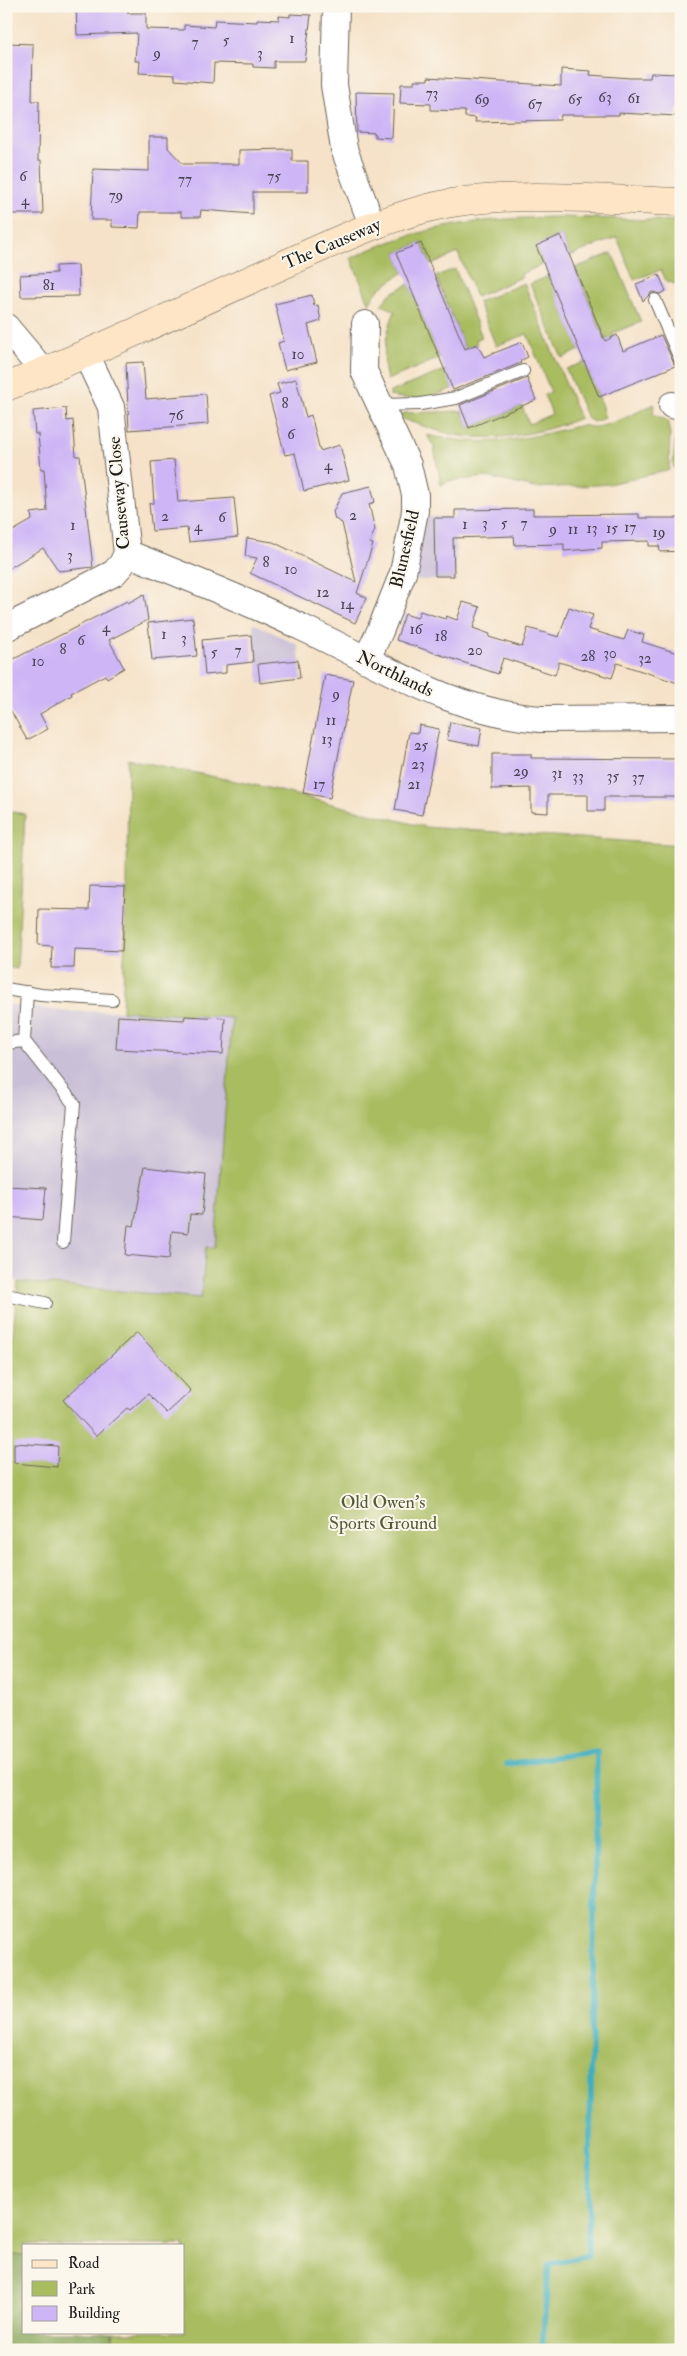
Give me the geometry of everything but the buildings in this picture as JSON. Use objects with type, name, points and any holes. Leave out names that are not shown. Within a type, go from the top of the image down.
[{"type":"main road","name":"The Causeway","points":[[6,387],[86,354],[372,225],[428,208],[484,200],[541,198],[681,202]]},
{"type":"street","points":[[336,6],[334,85],[344,149],[372,225]]},
{"type":"street","name":"Blunesfield","points":[[365,324],[364,371],[408,465],[415,495],[415,511],[403,573],[380,631],[366,660]]},
{"type":"street","points":[[6,327],[44,372]]},
{"type":"street","name":"Causeway Close","points":[[6,628],[114,573],[122,564],[127,553],[112,407],[86,354]]},
{"type":"street","name":"Northlands","points":[[127,553],[257,606],[428,691],[473,708],[516,717],[608,720],[681,718]]},
{"type":"lane","points":[[655,300],[681,361]]},
{"type":"lane","points":[[381,405],[420,404],[456,398],[523,371]]},
{"type":"lane","points":[[6,990],[112,1000]]},
{"type":"lane","points":[[27,992],[24,1041],[74,1104],[63,1242]]},
{"type":"lane","points":[[6,1043],[24,1041]]},
{"type":"lane","points":[[6,1295],[45,1303]]},
{"type":"shaded area","points":[[424,517],[455,517],[456,580],[415,580]]},
{"type":"shaded area","points":[[253,623],[298,645],[302,679],[259,684]]},
{"type":"shaded area","points":[[6,1004],[68,1012],[122,1011],[232,1017],[215,1247],[206,1247],[201,1298],[6,1280]]},
{"type":"green space","points":[[563,217],[681,221],[681,281],[673,284],[671,282],[667,283],[661,270],[634,280],[617,237],[570,256],[561,235],[536,246],[544,264],[521,274],[522,277],[476,297],[458,253],[431,265],[421,243],[396,253],[404,272],[379,289],[369,303],[351,258],[404,237],[429,230],[481,221]]},
{"type":"green space","points":[[612,253],[641,322],[613,333],[614,337],[605,340],[575,268]]},
{"type":"green space","points":[[455,269],[482,337],[476,340],[477,344],[465,349],[436,276]]},
{"type":"green space","points":[[549,276],[580,350],[562,358],[530,284]]},
{"type":"green space","points":[[524,283],[580,418],[549,429],[516,435],[482,438],[450,434],[402,419],[399,415],[405,413],[462,411],[469,428],[522,406],[529,424],[552,414],[544,395],[551,392],[527,334],[496,346],[478,302]]},
{"type":"green space","points":[[409,284],[440,358],[387,380],[384,362],[385,345],[395,311],[381,305],[390,294]]},
{"type":"green space","points":[[585,362],[605,418],[593,422],[587,418],[566,369]]},
{"type":"green space","points":[[445,370],[453,388],[437,395],[422,398],[390,396],[390,392]]},
{"type":"green space","points":[[654,404],[653,414],[668,421],[670,428],[669,470],[609,484],[535,488],[487,477],[448,481],[441,485],[434,447],[427,435],[468,441],[503,441],[580,426],[594,427],[604,425]]},
{"type":"green space","points":[[676,429],[681,431],[681,471],[675,470],[673,464]]},
{"type":"green space","name":"Old Owen's Sports Ground","points":[[128,759],[264,787],[425,827],[681,845],[681,2350],[112,2350],[115,2334],[185,2334],[185,2244],[22,2244],[22,2256],[6,2255],[6,1400],[18,1282],[201,1298],[206,1247],[215,1247],[232,1018],[122,1011],[127,885]]},
{"type":"green space","points":[[6,811],[25,814],[17,969],[6,967]]},
{"type":"green space","points":[[6,2254],[22,2256],[22,2334],[114,2334],[111,2350],[6,2350]]},
{"type":"waterway","points":[[507,1764],[597,1751],[588,2256],[549,2264],[542,2350]]}]
